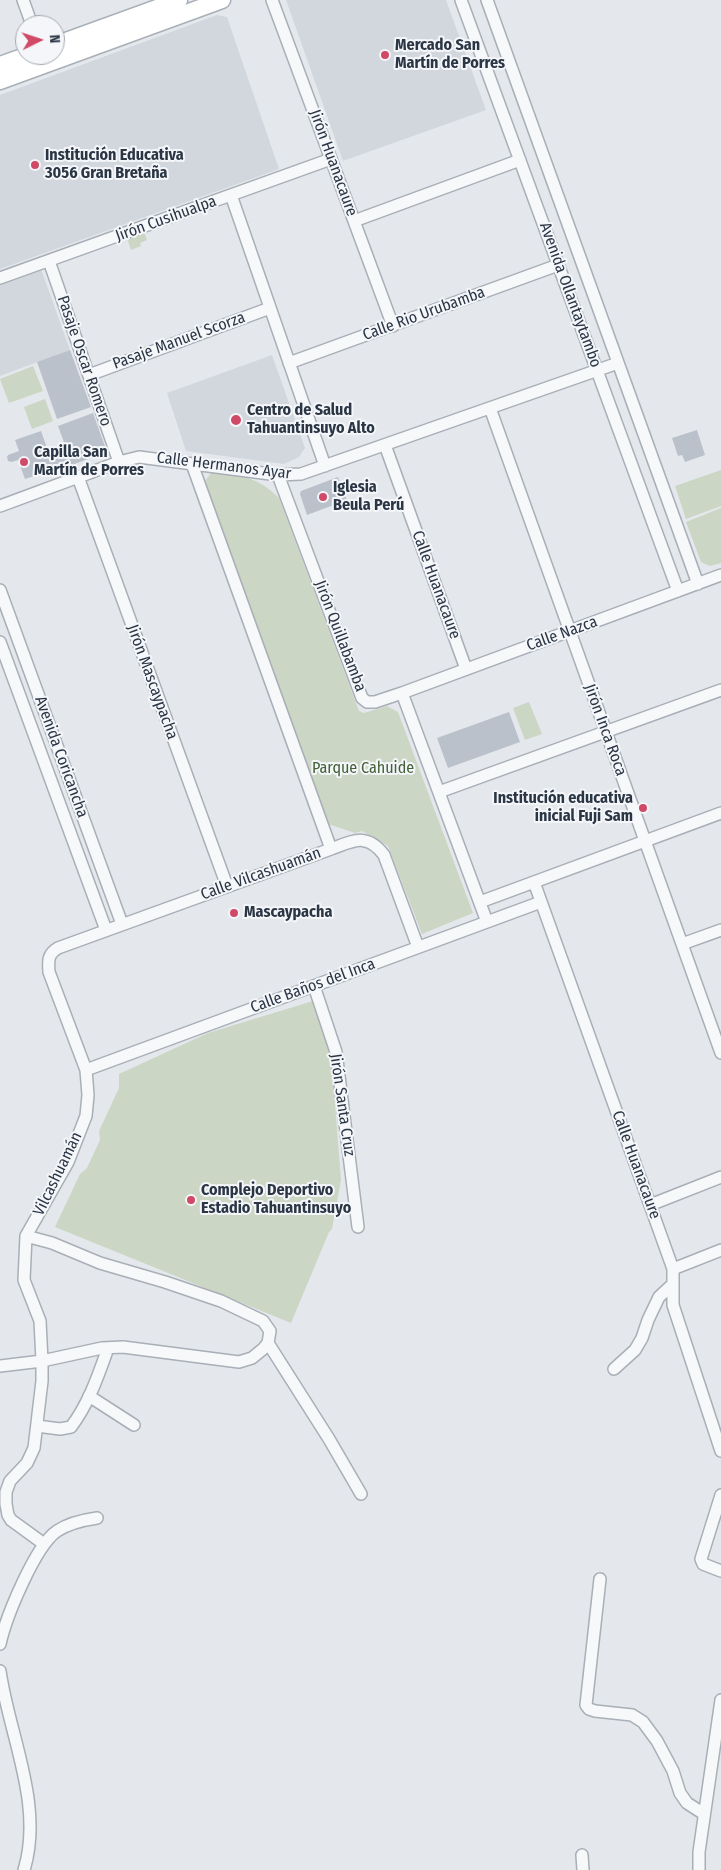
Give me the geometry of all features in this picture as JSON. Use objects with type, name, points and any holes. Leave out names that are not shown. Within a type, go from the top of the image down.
[{"type":"street","points":[[22,0],[28,15]]},
{"type":"street","points":[[65,41],[179,0]]},
{"type":"street","points":[[65,53],[222,0]]},
{"type":"street","name":"Jirón Huanacaure","points":[[272,0],[393,326]]},
{"type":"street","name":"Avenida Ollantaytambo","points":[[461,0],[678,591]]},
{"type":"street","name":"Avenida Ollantaytambo","points":[[488,0],[698,584]]},
{"type":"street","points":[[0,65],[15,60]]},
{"type":"street","points":[[0,81],[34,65]]},
{"type":"street","name":"Jirón Cusihualpa","points":[[0,278],[331,159]]},
{"type":"street","points":[[354,221],[520,160]]},
{"type":"street","points":[[231,195],[325,466]]},
{"type":"street","name":"Pasaje Oscar Romero","points":[[49,261],[119,462]]},
{"type":"street","name":"Calle Rio Urubamba","points":[[290,364],[558,265]]},
{"type":"street","name":"Pasaje Manuel Scorza","points":[[88,375],[270,308]]},
{"type":"street","name":"Calle Hermanos Ayar","points":[[0,506],[119,462],[139,457],[278,474],[301,474],[618,362]]},
{"type":"street","name":"Jirón Inca Roca","points":[[490,408],[721,1053]]},
{"type":"street","name":"Calle Huanacaure","points":[[386,444],[466,669]]},
{"type":"street","points":[[192,464],[331,849]]},
{"type":"street","name":"Jirón Quillabamba","points":[[278,474],[362,698],[368,702],[375,702],[402,693]]},
{"type":"street","name":"Jirón Mascaypacha","points":[[78,477],[227,886]]},
{"type":"street","name":"Calle Nazca","points":[[402,693],[721,575]]},
{"type":"street","name":"Avenida Coricancha","points":[[0,590],[122,924]]},
{"type":"street","name":"Avenida Coricancha","points":[[0,642],[106,930]]},
{"type":"street","points":[[439,792],[721,690]]},
{"type":"street","points":[[402,693],[487,922]]},
{"type":"street","points":[[480,902],[721,813]]},
{"type":"street","name":"Calle Vilcashuamán","points":[[48,960],[51,953],[58,948],[354,840],[371,842],[384,855],[418,947]]},
{"type":"street","name":"Calle Huanacaure","points":[[534,882],[673,1269],[673,1305],[721,1451]]},
{"type":"street","name":"Calle Baños del Inca","points":[[86,1070],[541,902]]},
{"type":"street","points":[[682,944],[721,930]]},
{"type":"street","name":"Vilcashuamán","points":[[44,1544],[12,1520],[8,1515],[6,1504],[6,1492],[10,1481],[31,1456],[37,1426],[42,1361],[40,1321],[24,1280],[26,1236],[68,1162],[86,1116],[88,1095],[86,1070],[49,972],[48,960]]},
{"type":"street","name":"Jirón Santa Cruz","points":[[314,986],[336,1052],[358,1228]]},
{"type":"street","points":[[650,1205],[721,1177]]},
{"type":"street","points":[[0,1366],[123,1347],[239,1362],[258,1354],[268,1343],[270,1331],[263,1321],[221,1301],[166,1282],[100,1264],[52,1243],[26,1236]]},
{"type":"street","points":[[673,1269],[721,1250]]},
{"type":"street","points":[[614,1369],[635,1350],[642,1338],[659,1296],[673,1284]]},
{"type":"street","points":[[268,1343],[329,1439],[361,1494]]},
{"type":"street","points":[[37,1426],[60,1429],[71,1427],[81,1414],[108,1348]]},
{"type":"street","points":[[89,1396],[134,1425]]},
{"type":"street","points":[[721,1495],[701,1559],[703,1564],[721,1571]]},
{"type":"street","points":[[0,1644],[3,1631],[25,1577],[44,1544],[57,1530],[65,1526],[97,1518]]},
{"type":"street","points":[[600,1578],[586,1705],[594,1711],[632,1715],[643,1722],[657,1741],[673,1771],[680,1794],[687,1803],[704,1814]]},
{"type":"street","points":[[0,1671],[22,1761],[27,1795],[29,1840],[24,1870]]},
{"type":"street","points":[[699,1870],[704,1814],[721,1700]]},
{"type":"street","points":[[582,1855],[583,1870]]},
{"type":"shaded area","name":"Mercado San Martín de Porres","points":[[286,0],[446,0],[486,110],[343,161]]},
{"type":"shaded area","points":[[217,15],[227,17],[279,169],[0,269],[0,95]]},
{"type":"shaded area","points":[[41,269],[70,350],[0,376],[0,284]]},
{"type":"shaded area","name":"Centro de Salud Tahuantinsuyo Alto","points":[[272,355],[305,448],[299,457],[284,464],[186,451],[167,393]]},
{"type":"green space","points":[[144,232],[147,240],[140,243],[141,246],[131,250],[127,238]]},
{"type":"green space","points":[[33,366],[43,391],[9,403],[0,379]]},
{"type":"green space","points":[[45,399],[53,421],[32,429],[24,407]]},
{"type":"green space","points":[[721,470],[721,506],[686,519],[675,486]]},
{"type":"green space","name":"Parque Cahuide","points":[[216,472],[250,479],[264,486],[279,498],[359,711],[364,713],[387,706],[398,712],[473,913],[422,934],[388,846],[362,831],[355,833],[325,823],[205,481],[211,473]]},
{"type":"green space","points":[[721,508],[721,563],[710,566],[701,562],[686,522]]},
{"type":"green space","points":[[529,702],[542,734],[525,740],[513,708]]},
{"type":"green space","name":"Complejo Deportivo Estadio Tahuantinsuyo","points":[[313,1001],[331,1052],[341,1180],[332,1229],[329,1232],[291,1323],[55,1227],[80,1174],[87,1168],[100,1140],[99,1131],[119,1088],[119,1074],[208,1033]]},
{"type":"building","points":[[70,350],[91,407],[57,419],[37,362]]},
{"type":"building","points":[[93,413],[107,452],[53,472],[52,470],[25,479],[18,460],[8,461],[8,455],[19,451],[15,440],[41,431],[48,451],[65,445],[58,426]]},
{"type":"building","points":[[697,430],[705,455],[685,462],[682,455],[678,456],[672,438]]},
{"type":"building","name":"Iglesia Beula Perú","points":[[338,477],[347,500],[307,515],[300,494],[301,491]]},
{"type":"building","points":[[509,712],[520,742],[448,768],[437,738]]},
{"type":"place","name":"Mercado San Martín de Porres","points":[[385,55]]},
{"type":"place","name":"Institución Educativa 3056 Gran Bretaña","points":[[35,165]]},
{"type":"place","name":"Centro de Salud Tahuantinsuyo Alto","points":[[236,420]]},
{"type":"place","name":"Capilla San Martín de Porres","points":[[24,462]]},
{"type":"place","name":"Iglesia Beula Perú","points":[[323,497]]},
{"type":"place","name":"Institución educativa inicial Fuji Sam","points":[[643,808]]},
{"type":"place","name":"Mascaypacha","points":[[234,913]]},
{"type":"place","name":"Complejo Deportivo Estadio Tahuantinsuyo","points":[[191,1200]]}]
